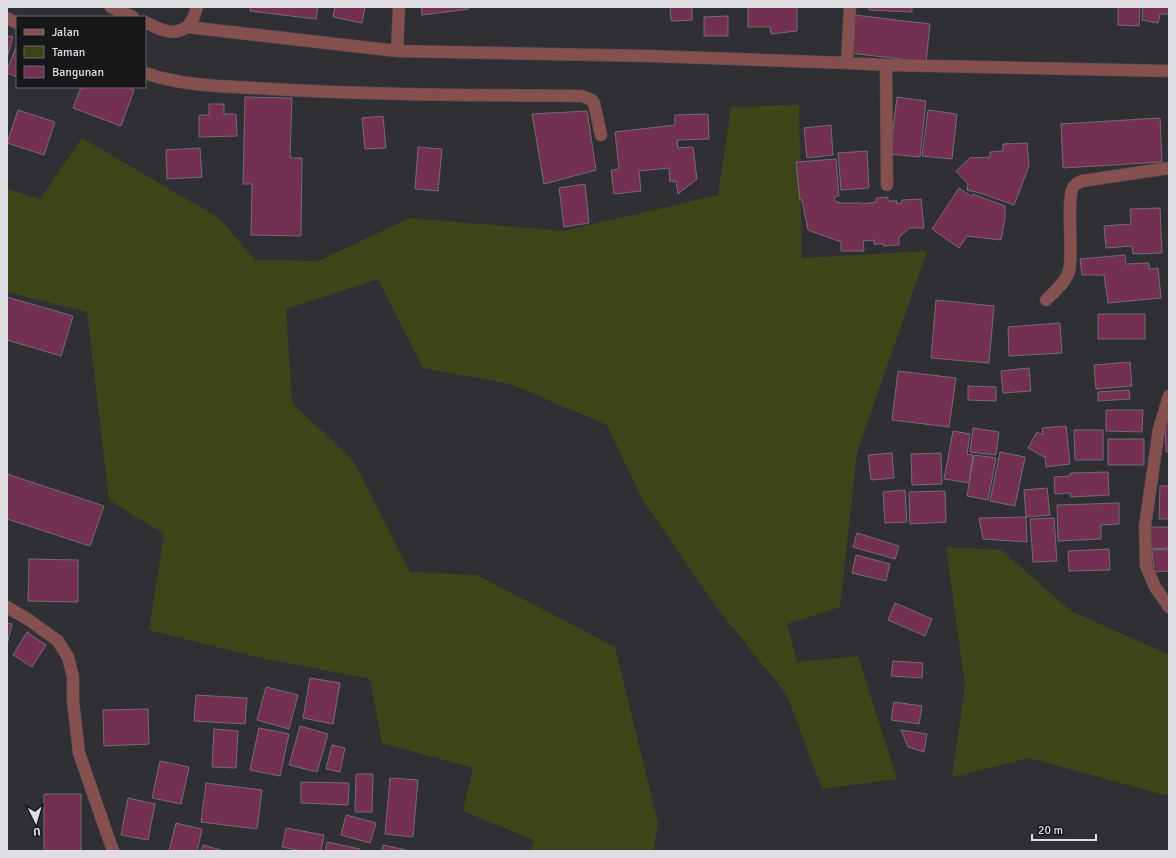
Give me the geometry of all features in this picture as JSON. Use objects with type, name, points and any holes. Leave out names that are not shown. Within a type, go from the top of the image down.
[{"type":"street","points":[[110,7],[131,16]]},
{"type":"street","points":[[146,22],[160,29],[178,31],[187,27],[193,19],[197,7]]},
{"type":"street","points":[[397,51],[399,7]]},
{"type":"street","points":[[847,63],[850,7]]},
{"type":"street","points":[[7,18],[16,22]]},
{"type":"street","points":[[187,27],[397,51],[658,56],[886,65],[1169,70]]},
{"type":"street","points":[[886,65],[887,186]]},
{"type":"street","points":[[146,73],[176,82],[325,92],[582,96],[588,97],[592,100],[601,135]]},
{"type":"street","points":[[1046,300],[1062,283],[1068,273],[1071,257],[1070,196],[1074,186],[1082,181],[1169,168]]},
{"type":"street","points":[[1169,396],[1159,429],[1145,526],[1146,566],[1155,586],[1169,607]]},
{"type":"street","points":[[7,607],[29,620],[58,641],[68,657],[73,676],[73,702],[79,753],[110,850]]},
{"type":"green space","points":[[799,105],[802,258],[927,251],[857,453],[840,607],[787,624],[797,662],[858,656],[897,779],[822,789],[787,695],[717,608],[642,499],[607,425],[510,384],[423,368],[378,279],[286,309],[292,403],[353,460],[410,572],[477,575],[615,647],[658,823],[653,851],[531,851],[534,840],[463,811],[473,768],[382,743],[370,679],[261,658],[149,630],[164,534],[109,500],[87,312],[7,292],[7,189],[40,199],[82,138],[219,218],[255,260],[318,261],[410,218],[563,231],[718,195],[731,107]]},
{"type":"green space","points":[[946,547],[1001,550],[1071,611],[1169,655],[1169,795],[1029,758],[952,777],[965,686]]},
{"type":"building","points":[[250,7],[318,7],[316,19],[250,11]]},
{"type":"building","points":[[335,7],[365,7],[362,23],[333,17]]},
{"type":"building","points":[[421,7],[469,7],[469,9],[422,15]]},
{"type":"building","points":[[670,7],[692,7],[692,20],[671,21]]},
{"type":"building","points":[[748,7],[797,7],[797,31],[771,34],[770,27],[748,27]]},
{"type":"building","points":[[869,7],[912,7],[912,12],[869,10]]},
{"type":"building","points":[[1118,7],[1140,7],[1139,26],[1118,25]]},
{"type":"building","points":[[1143,7],[1169,7],[1169,14],[1160,14],[1158,23],[1142,20]]},
{"type":"building","points":[[855,15],[930,24],[926,62],[850,53]]},
{"type":"building","points":[[728,16],[728,36],[704,36],[704,17]]},
{"type":"building","points":[[7,36],[13,37],[7,58]]},
{"type":"building","points":[[16,48],[16,77],[7,73]]},
{"type":"building","points":[[81,88],[129,88],[134,90],[121,126],[73,108]]},
{"type":"building","points":[[245,97],[292,98],[290,158],[302,158],[301,236],[251,235],[252,184],[243,184]]},
{"type":"building","points":[[897,97],[926,101],[920,157],[890,154]]},
{"type":"building","points":[[209,104],[224,104],[224,114],[236,114],[237,136],[199,137],[199,115],[209,115]]},
{"type":"building","points":[[18,110],[55,122],[44,155],[7,143]]},
{"type":"building","points":[[928,110],[957,114],[952,159],[922,156]]},
{"type":"building","points":[[587,111],[596,170],[544,184],[532,114]]},
{"type":"building","points":[[708,114],[709,139],[677,140],[678,148],[693,147],[697,179],[678,194],[676,181],[670,182],[669,168],[639,171],[641,191],[614,194],[611,170],[619,169],[615,132],[675,125],[675,115]]},
{"type":"building","points":[[383,116],[386,148],[365,149],[362,118]]},
{"type":"building","points":[[1160,118],[1162,162],[1063,168],[1061,124]]},
{"type":"building","points":[[831,125],[833,155],[807,158],[804,128]]},
{"type":"building","points":[[1027,143],[1029,166],[1014,205],[967,190],[968,184],[956,171],[971,157],[990,157],[990,152],[1003,151],[1003,144]]},
{"type":"building","points":[[418,147],[442,149],[438,191],[415,189]]},
{"type":"building","points":[[200,148],[202,177],[167,179],[166,150]]},
{"type":"building","points":[[867,151],[869,188],[841,190],[838,153]]},
{"type":"building","points":[[836,159],[839,196],[834,197],[835,201],[840,203],[863,204],[876,202],[876,198],[888,197],[888,201],[897,201],[897,204],[902,203],[902,200],[921,199],[924,228],[910,228],[899,237],[899,245],[883,246],[884,244],[874,244],[874,240],[863,241],[864,251],[841,251],[841,242],[808,230],[802,200],[800,200],[796,162]]},
{"type":"building","points":[[585,184],[589,223],[564,227],[559,188]]},
{"type":"building","points":[[959,188],[972,197],[973,194],[1005,206],[1005,218],[1001,240],[967,236],[959,248],[932,229]]},
{"type":"building","points":[[1160,208],[1162,253],[1133,254],[1132,246],[1106,248],[1104,226],[1131,224],[1130,209]]},
{"type":"building","points":[[1125,255],[1126,264],[1149,263],[1149,269],[1158,268],[1161,298],[1108,303],[1104,275],[1082,275],[1080,259]]},
{"type":"building","points":[[7,297],[73,316],[61,356],[7,340]]},
{"type":"building","points":[[936,300],[994,306],[989,363],[931,358]]},
{"type":"building","points":[[1098,314],[1145,314],[1145,339],[1098,339]]},
{"type":"building","points":[[1060,323],[1062,353],[1009,356],[1008,327]]},
{"type":"building","points":[[1130,362],[1132,386],[1096,389],[1094,365]]},
{"type":"building","points":[[1029,368],[1031,391],[1003,393],[1001,371]]},
{"type":"building","points":[[898,371],[956,378],[949,427],[892,420]]},
{"type":"building","points":[[968,386],[996,387],[996,401],[968,400]]},
{"type":"building","points":[[1129,390],[1130,399],[1098,401],[1098,392]]},
{"type":"building","points":[[1106,410],[1143,410],[1142,432],[1106,431]]},
{"type":"building","points":[[1165,419],[1169,419],[1169,452],[1166,452]]},
{"type":"building","points":[[1066,426],[1070,464],[1046,467],[1045,456],[1044,457],[1028,448],[1037,432],[1043,435],[1042,428]]},
{"type":"building","points":[[973,428],[999,432],[996,455],[970,452]]},
{"type":"building","points":[[1074,430],[1103,430],[1103,460],[1075,460]]},
{"type":"building","points":[[953,431],[970,434],[967,454],[973,455],[969,483],[944,479]]},
{"type":"building","points":[[1108,439],[1144,439],[1144,465],[1108,465]]},
{"type":"building","points":[[1000,452],[1025,457],[1015,506],[990,501]]},
{"type":"building","points":[[892,453],[894,478],[871,480],[868,455]]},
{"type":"building","points":[[941,453],[942,484],[912,485],[911,454]]},
{"type":"building","points":[[974,455],[996,458],[988,500],[967,496]]},
{"type":"building","points":[[1108,472],[1109,495],[1071,497],[1070,493],[1055,494],[1054,477],[1070,476],[1070,473]]},
{"type":"building","points":[[7,474],[104,506],[90,546],[7,519]]},
{"type":"building","points":[[1160,486],[1169,486],[1169,519],[1159,519]]},
{"type":"building","points":[[1047,488],[1050,515],[1026,517],[1024,490]]},
{"type":"building","points":[[905,490],[907,522],[885,523],[883,492]]},
{"type":"building","points":[[945,491],[946,522],[910,524],[909,492]]},
{"type":"building","points":[[1119,503],[1119,524],[1101,525],[1101,539],[1058,541],[1057,505]]},
{"type":"building","points":[[1026,517],[1027,542],[983,539],[979,518]]},
{"type":"building","points":[[1054,518],[1057,561],[1033,562],[1030,519]]},
{"type":"building","points":[[1149,527],[1169,527],[1169,548],[1150,549]]},
{"type":"building","points":[[857,533],[899,546],[895,559],[853,547]]},
{"type":"building","points":[[1109,549],[1110,570],[1069,571],[1068,551]]},
{"type":"building","points":[[1169,549],[1169,571],[1154,572],[1152,550]]},
{"type":"building","points":[[856,555],[890,564],[886,581],[852,573]]},
{"type":"building","points":[[29,559],[78,560],[78,602],[28,601]]},
{"type":"building","points":[[895,603],[932,619],[925,636],[888,620]]},
{"type":"building","points":[[7,623],[12,624],[7,645]]},
{"type":"building","points":[[27,632],[46,645],[32,667],[13,655]]},
{"type":"building","points":[[893,661],[923,663],[922,678],[891,676]]},
{"type":"building","points":[[310,678],[340,683],[333,724],[303,718]]},
{"type":"building","points":[[266,687],[298,695],[289,729],[257,720]]},
{"type":"building","points":[[196,695],[247,698],[245,724],[194,721]]},
{"type":"building","points":[[894,702],[922,706],[919,724],[891,720]]},
{"type":"building","points":[[148,709],[149,744],[104,746],[103,710]]},
{"type":"building","points":[[300,726],[328,734],[317,772],[289,765]]},
{"type":"building","points":[[259,728],[289,734],[280,776],[250,770]]},
{"type":"building","points":[[214,729],[238,731],[236,768],[212,767]]},
{"type":"building","points":[[901,730],[927,734],[924,752],[908,747]]},
{"type":"building","points":[[332,745],[345,748],[340,772],[326,769]]},
{"type":"building","points":[[160,761],[189,767],[181,804],[152,798]]},
{"type":"building","points":[[356,774],[373,774],[372,812],[355,812]]},
{"type":"building","points":[[390,778],[418,780],[413,837],[385,834]]},
{"type":"building","points":[[301,782],[349,783],[348,805],[301,803]]},
{"type":"building","points":[[206,783],[262,790],[257,829],[201,822]]},
{"type":"building","points":[[44,794],[81,794],[81,851],[44,851]]},
{"type":"building","points":[[128,798],[155,804],[148,840],[121,835]]},
{"type":"building","points":[[346,815],[376,823],[370,843],[341,835]]},
{"type":"building","points":[[176,823],[202,829],[197,851],[169,851]]},
{"type":"building","points":[[286,828],[324,835],[321,851],[302,851],[282,847]]},
{"type":"building","points":[[327,842],[360,849],[359,851],[325,851]]},
{"type":"building","points":[[203,845],[224,851],[201,851]]},
{"type":"building","points":[[383,845],[411,851],[382,851]]}]
